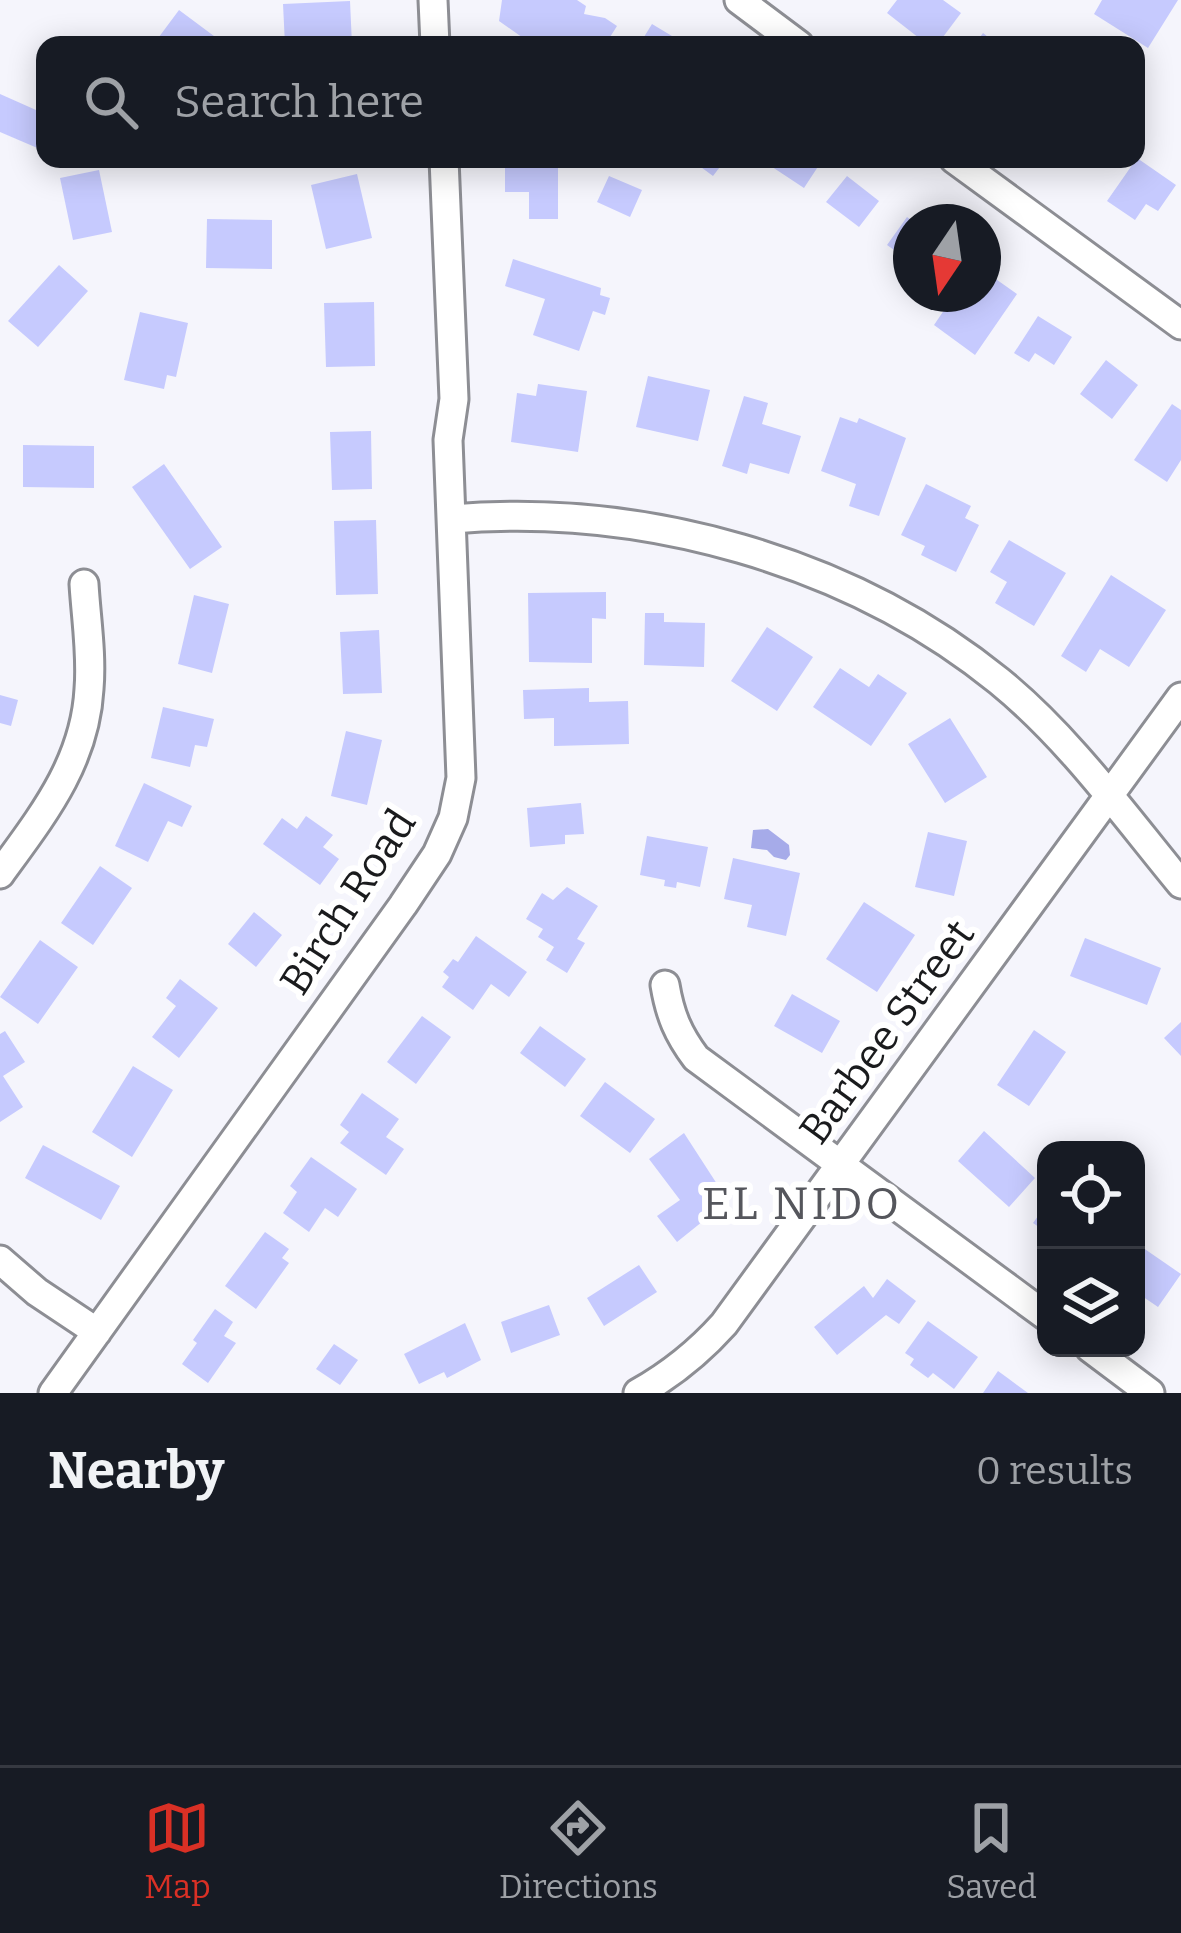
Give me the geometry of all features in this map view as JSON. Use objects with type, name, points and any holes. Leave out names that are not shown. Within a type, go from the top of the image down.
[{"type":"street","points":[[433,0],[435,36]]},
{"type":"street","points":[[739,0],[788,36]]},
{"type":"street","name":"Birch Road","points":[[53,1393],[437,854],[452,818],[462,763],[448,440],[454,399],[444,168]]},
{"type":"street","points":[[966,168],[1181,325]]},
{"type":"street","points":[[452,518],[612,522],[682,534],[811,574],[876,603],[959,651],[1046,724],[1181,884]]},
{"type":"street","points":[[0,874],[57,795],[85,725],[90,686],[84,584]]},
{"type":"street","name":"Barbee Street","points":[[638,1393],[701,1349],[842,1166],[1181,697]]},
{"type":"street","points":[[665,985],[680,1038],[696,1058],[1037,1309]]},
{"type":"street","points":[[0,1260],[37,1292],[97,1332]]},
{"type":"street","points":[[1102,1357],[1150,1393]]},
{"type":"water","points":[[768,829],[789,845],[786,860],[751,848],[753,830]]},
{"type":"building","points":[[502,0],[577,0],[586,6],[584,14],[617,26],[611,36],[520,36],[499,21]]},
{"type":"building","points":[[897,0],[943,0],[961,13],[944,36],[916,36],[887,13]]},
{"type":"building","points":[[1102,0],[1178,0],[1148,48],[1145,36],[1129,36],[1094,14]]},
{"type":"building","points":[[350,1],[352,36],[285,36],[283,4]]},
{"type":"building","points":[[179,10],[214,36],[160,36]]},
{"type":"building","points":[[652,24],[672,36],[645,36]]},
{"type":"building","points":[[0,94],[36,110],[36,147],[0,132]]},
{"type":"building","points":[[1145,164],[1176,185],[1158,211],[1146,204],[1135,220],[1107,201],[1130,168],[1145,168]]},
{"type":"building","points":[[505,168],[558,168],[558,219],[529,219],[529,192],[505,192]]},
{"type":"building","points":[[774,168],[817,168],[804,188]]},
{"type":"building","points":[[99,170],[112,232],[73,240],[60,178]]},
{"type":"building","points":[[357,174],[372,238],[326,249],[311,185]]},
{"type":"building","points":[[609,176],[642,190],[630,217],[597,202]]},
{"type":"building","points":[[847,176],[879,201],[859,227],[826,202]]},
{"type":"building","points":[[207,219],[272,220],[272,269],[206,268]]},
{"type":"building","points":[[513,259],[601,288],[600,295],[610,298],[605,315],[593,311],[579,351],[533,335],[545,299],[505,286]]},
{"type":"building","points":[[59,265],[88,291],[38,347],[8,321]]},
{"type":"building","points":[[1001,283],[1017,294],[975,355],[934,325],[943,312],[1001,312]]},
{"type":"building","points":[[374,302],[375,366],[326,367],[324,303]]},
{"type":"building","points":[[140,312],[188,323],[176,377],[167,375],[164,389],[124,380]]},
{"type":"building","points":[[1038,316],[1072,337],[1054,365],[1035,353],[1029,362],[1014,353]]},
{"type":"building","points":[[1106,360],[1138,385],[1112,419],[1080,394]]},
{"type":"building","points":[[648,376],[710,390],[698,441],[636,427]]},
{"type":"building","points":[[538,384],[587,391],[578,452],[511,442],[517,393],[536,396]]},
{"type":"building","points":[[744,396],[768,403],[762,424],[801,436],[789,474],[750,463],[747,474],[722,466]]},
{"type":"building","points":[[1172,404],[1181,410],[1181,460],[1167,482],[1134,460]]},
{"type":"building","points":[[840,417],[857,423],[859,418],[906,438],[879,516],[849,506],[856,484],[821,471]]},
{"type":"building","points":[[371,431],[372,489],[332,490],[330,432]]},
{"type":"building","points":[[23,445],[94,446],[94,488],[23,487]]},
{"type":"building","points":[[164,464],[222,547],[190,569],[132,487]]},
{"type":"building","points":[[926,484],[971,506],[965,518],[979,525],[956,572],[921,555],[925,546],[901,535]]},
{"type":"building","points":[[376,520],[378,594],[336,595],[334,521]]},
{"type":"building","points":[[1009,540],[1066,573],[1034,626],[995,603],[1007,582],[990,572]]},
{"type":"building","points":[[1111,575],[1166,610],[1129,667],[1100,649],[1086,672],[1061,656]]},
{"type":"building","points":[[606,592],[606,619],[592,618],[592,663],[529,662],[528,593]]},
{"type":"building","points":[[194,595],[229,604],[212,673],[178,664]]},
{"type":"building","points":[[645,613],[664,613],[664,622],[705,623],[704,667],[644,665]]},
{"type":"building","points":[[767,627],[813,657],[777,711],[731,681]]},
{"type":"building","points":[[379,630],[382,693],[343,694],[340,632]]},
{"type":"building","points":[[840,668],[869,687],[878,674],[907,693],[871,746],[813,707]]},
{"type":"building","points":[[589,688],[589,702],[628,701],[629,744],[554,746],[554,718],[524,719],[523,690]]},
{"type":"building","points":[[0,695],[18,700],[11,726],[0,723]]},
{"type":"building","points":[[163,707],[214,719],[207,747],[195,745],[190,767],[151,758]]},
{"type":"building","points":[[950,718],[987,777],[945,803],[908,744]]},
{"type":"building","points":[[346,731],[382,740],[367,805],[331,796]]},
{"type":"building","points":[[144,783],[192,806],[182,827],[168,821],[148,862],[115,846]]},
{"type":"building","points":[[581,803],[584,834],[565,835],[565,844],[530,847],[527,808]]},
{"type":"building","points":[[306,816],[333,835],[323,847],[339,859],[320,885],[263,844],[282,818],[297,829]]},
{"type":"building","points":[[928,832],[967,841],[954,896],[915,887]]},
{"type":"building","points":[[647,836],[708,847],[700,887],[677,882],[676,888],[664,886],[665,880],[640,875]]},
{"type":"building","points":[[733,858],[800,873],[786,936],[747,927],[752,905],[724,899]]},
{"type":"building","points":[[100,866],[132,888],[93,945],[61,923]]},
{"type":"building","points":[[567,887],[598,906],[577,939],[585,943],[567,973],[546,960],[554,947],[538,937],[543,929],[526,919],[542,893],[553,900]]},
{"type":"building","points":[[864,902],[915,935],[877,992],[826,959]]},
{"type":"building","points":[[254,912],[282,935],[256,967],[228,944]]},
{"type":"building","points":[[476,936],[527,972],[509,997],[491,984],[473,1010],[442,987],[449,977],[443,972],[453,959],[458,962]]},
{"type":"building","points":[[1085,938],[1161,968],[1147,1005],[1070,976]]},
{"type":"building","points":[[40,940],[78,967],[38,1024],[0,997]]},
{"type":"building","points":[[180,979],[218,1008],[179,1058],[152,1037],[176,1006],[166,998]]},
{"type":"building","points":[[792,994],[840,1021],[822,1053],[774,1026]]},
{"type":"building","points":[[422,1016],[451,1037],[416,1084],[387,1062]]},
{"type":"building","points":[[1181,1022],[1181,1056],[1164,1038]]},
{"type":"building","points":[[540,1026],[586,1059],[565,1087],[520,1053]]},
{"type":"building","points":[[1034,1030],[1066,1052],[1029,1106],[997,1085]]},
{"type":"building","points":[[5,1031],[25,1062],[3,1076],[23,1107],[0,1122],[0,1034]]},
{"type":"building","points":[[133,1066],[173,1090],[132,1157],[92,1132]]},
{"type":"building","points":[[605,1082],[655,1119],[630,1153],[580,1116]]},
{"type":"building","points":[[362,1093],[399,1119],[386,1137],[404,1149],[386,1175],[340,1143],[349,1132],[340,1125]]},
{"type":"building","points":[[984,1131],[1035,1178],[1009,1207],[958,1161]]},
{"type":"building","points":[[684,1133],[728,1201],[677,1242],[657,1216],[680,1200],[649,1159]]},
{"type":"building","points":[[43,1145],[120,1186],[101,1220],[25,1178]]},
{"type":"building","points":[[311,1157],[357,1189],[338,1217],[325,1208],[309,1232],[283,1213],[297,1192],[290,1186]]},
{"type":"building","points":[[265,1232],[289,1249],[282,1258],[289,1263],[256,1309],[225,1286]]},
{"type":"building","points":[[1145,1249],[1181,1274],[1158,1307],[1145,1298]]},
{"type":"building","points":[[639,1265],[657,1292],[604,1326],[587,1298]]},
{"type":"building","points":[[887,1279],[916,1301],[899,1324],[886,1315],[837,1355],[814,1327],[864,1286],[873,1298]]},
{"type":"building","points":[[549,1305],[560,1335],[511,1353],[501,1322]]},
{"type":"building","points":[[215,1309],[233,1322],[224,1336],[236,1343],[208,1383],[182,1364]]},
{"type":"building","points":[[928,1321],[978,1357],[954,1389],[933,1373],[928,1378],[910,1365],[914,1359],[905,1353]]},
{"type":"building","points":[[465,1323],[481,1360],[447,1378],[444,1372],[419,1384],[404,1354]]},
{"type":"building","points":[[334,1344],[358,1360],[340,1385],[316,1369]]},
{"type":"building","points":[[998,1371],[1009,1379],[1028,1393],[983,1393]]},
{"type":"district","name":"EL NIDO","points":[[802,1204]]}]
